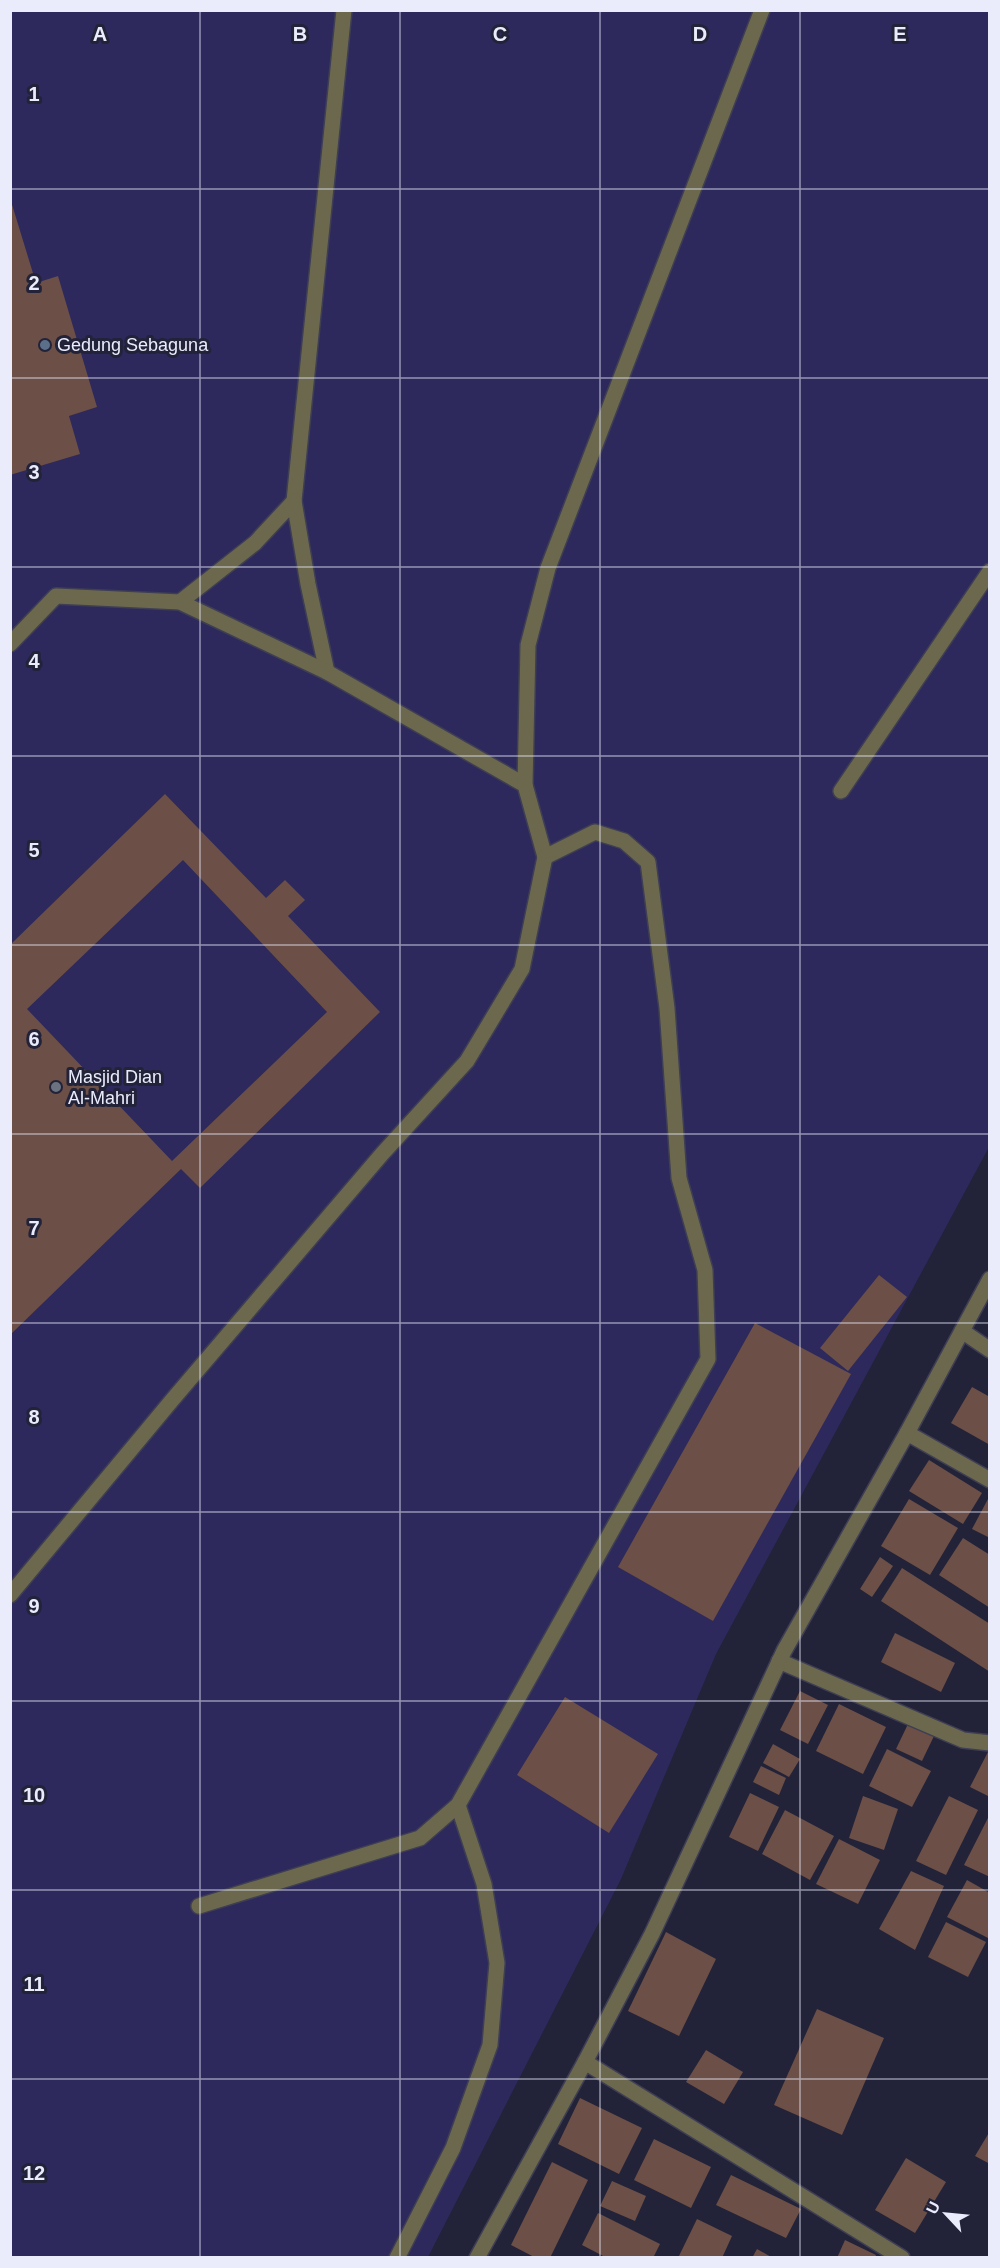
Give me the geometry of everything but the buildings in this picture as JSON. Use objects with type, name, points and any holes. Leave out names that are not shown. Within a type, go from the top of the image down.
[{"type":"street","points":[[327,672],[308,584],[294,501],[344,10]]},
{"type":"street","points":[[10,1595],[374,1163],[467,1061],[522,969],[545,857],[525,785],[528,645],[548,568],[762,10]]},
{"type":"street","points":[[180,602],[255,543],[294,501]]},
{"type":"street","points":[[841,791],[990,571]]},
{"type":"street","points":[[10,644],[56,596],[180,602],[327,672],[525,785]]},
{"type":"street","points":[[199,1906],[420,1838],[459,1805],[708,1359],[705,1270],[679,1178],[667,1008],[648,862],[624,841],[595,832],[545,857]]},
{"type":"street","points":[[477,2258],[585,2062],[652,1934],[779,1661],[907,1433],[990,1279]]},
{"type":"street","points":[[963,1331],[990,1350]]},
{"type":"street","points":[[907,1433],[990,1480]]},
{"type":"street","points":[[779,1661],[963,1740],[990,1743]]},
{"type":"street","points":[[397,2258],[453,2148],[489,2045],[497,1963],[484,1884],[459,1805]]},
{"type":"street","points":[[585,2062],[902,2258]]},
{"type":"shaded area","points":[[11,11],[989,11],[989,1147],[716,1654],[621,1879],[428,2257],[11,2258]]},
{"type":"place","name":"Gedung Sebaguna","points":[[45,345]]},
{"type":"place","name":"Masjid Dian Al-Mahri","points":[[56,1087]]}]
